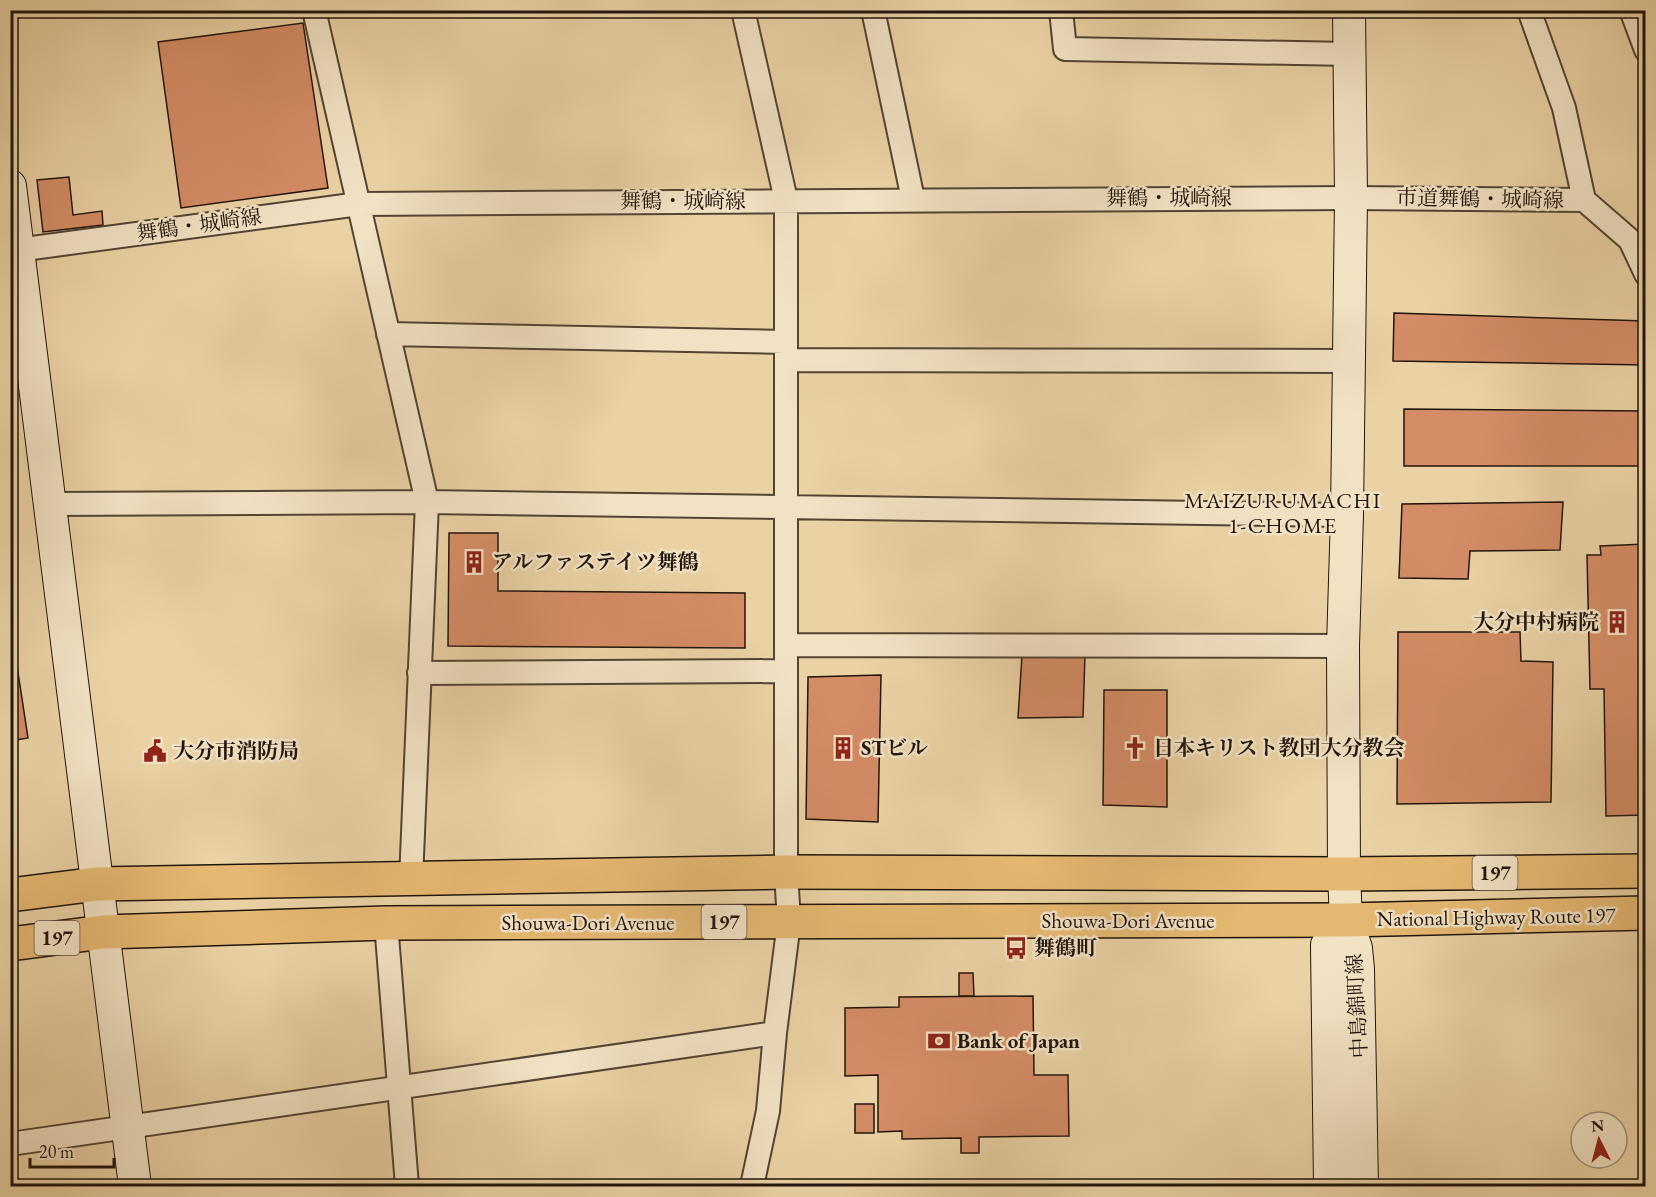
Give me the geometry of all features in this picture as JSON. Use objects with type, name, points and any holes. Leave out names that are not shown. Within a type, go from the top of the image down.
[{"type":"highway","name":"National Highway Route 197","points":[[1344,874],[1646,871]]},
{"type":"highway","name":"197","points":[[10,895],[97,884],[786,872],[1344,874]]},
{"type":"highway","name":"National Highway Route 197","points":[[1346,920],[1646,913]]},
{"type":"highway","name":"Shouwa-Dori Avenue","points":[[10,944],[103,932],[386,923],[1346,920]]},
{"type":"street","points":[[314,10],[426,501],[411,880]]},
{"type":"street","points":[[743,10],[786,200],[786,872],[789,922],[768,1111],[752,1186]]},
{"type":"street","points":[[873,10],[913,199]]},
{"type":"street","points":[[1061,10],[1065,49],[1350,54]]},
{"type":"street","points":[[1346,920],[1343,646],[1351,198],[1349,10]]},
{"type":"street","points":[[1529,10],[1564,108],[1584,200]]},
{"type":"street","points":[[1631,10],[1646,50]]},
{"type":"street","points":[[10,186],[15,250],[51,504],[135,1186]]},
{"type":"street","name":"舞鶴・城崎線","points":[[15,250],[359,204],[1351,198]]},
{"type":"street","name":"市道舞鶴・城崎線","points":[[1351,198],[1584,200],[1630,240],[1646,274]]},
{"type":"street","points":[[388,334],[786,351],[1349,361]]},
{"type":"street","points":[[51,504],[426,501],[1347,515]]},
{"type":"street","points":[[787,645],[1343,646]]},
{"type":"street","points":[[419,672],[786,671]]},
{"type":"street","name":"中島錦町線","points":[[1330,1186],[1327,945],[1346,920]]},
{"type":"street","name":"中島錦町線","points":[[1346,920],[1356,948],[1358,969],[1362,1186]]},
{"type":"street","points":[[386,923],[397,1088],[407,1186]]},
{"type":"street","points":[[10,1144],[775,1033]]},
{"type":"building","points":[[303,23],[328,188],[181,208],[158,42]]},
{"type":"building","points":[[69,177],[73,215],[102,211],[103,225],[43,232],[37,180]]},
{"type":"building","points":[[1394,313],[1646,321],[1646,365],[1393,361]]},
{"type":"building","points":[[1404,409],[1646,411],[1646,466],[1404,466]]},
{"type":"building","points":[[1563,502],[1560,550],[1470,551],[1468,579],[1399,578],[1402,504]]},
{"type":"building","name":"アルファステイツ舞鶴","points":[[449,533],[498,533],[498,591],[745,593],[745,648],[448,646]]},
{"type":"building","name":"大分中村病院","points":[[1646,544],[1646,815],[1606,816],[1604,689],[1590,689],[1587,555],[1601,555],[1600,546]]},
{"type":"building","points":[[1398,632],[1520,632],[1521,661],[1553,662],[1551,802],[1397,804]]},
{"type":"building","points":[[1022,655],[1085,655],[1083,717],[1018,718]]},
{"type":"building","points":[[17,666],[28,738],[10,741],[10,667]]},
{"type":"building","name":"STビル","points":[[881,675],[878,822],[806,819],[808,677]]},
{"type":"building","name":"日本キリスト教団大分教会","points":[[1104,690],[1167,690],[1167,807],[1103,805]]},
{"type":"building","points":[[959,973],[973,973],[974,996],[959,996]]},
{"type":"building","name":"Bank of Japan","points":[[1033,996],[1034,1075],[1068,1075],[1069,1136],[979,1137],[979,1153],[961,1153],[961,1138],[902,1139],[902,1131],[878,1132],[878,1075],[845,1076],[845,1008],[899,1007],[899,997]]},
{"type":"building","points":[[855,1104],[874,1104],[874,1133],[855,1133]]},
{"type":"place","name":"アルファステイツ舞鶴","points":[[474,562]]},
{"type":"place","name":"大分中村病院","points":[[1617,622]]},
{"type":"place","name":"STビル","points":[[843,748]]},
{"type":"place","name":"日本キリスト教団大分教会","points":[[1135,748]]},
{"type":"place","name":"大分市消防局","points":[[155,751]]},
{"type":"place","name":"舞鶴町","points":[[1016,948]]},
{"type":"place","name":"Bank of Japan","points":[[939,1041]]},
{"type":"district","name":"MAIZURUMACHI 1-CHOME","points":[[1283,512]]}]
